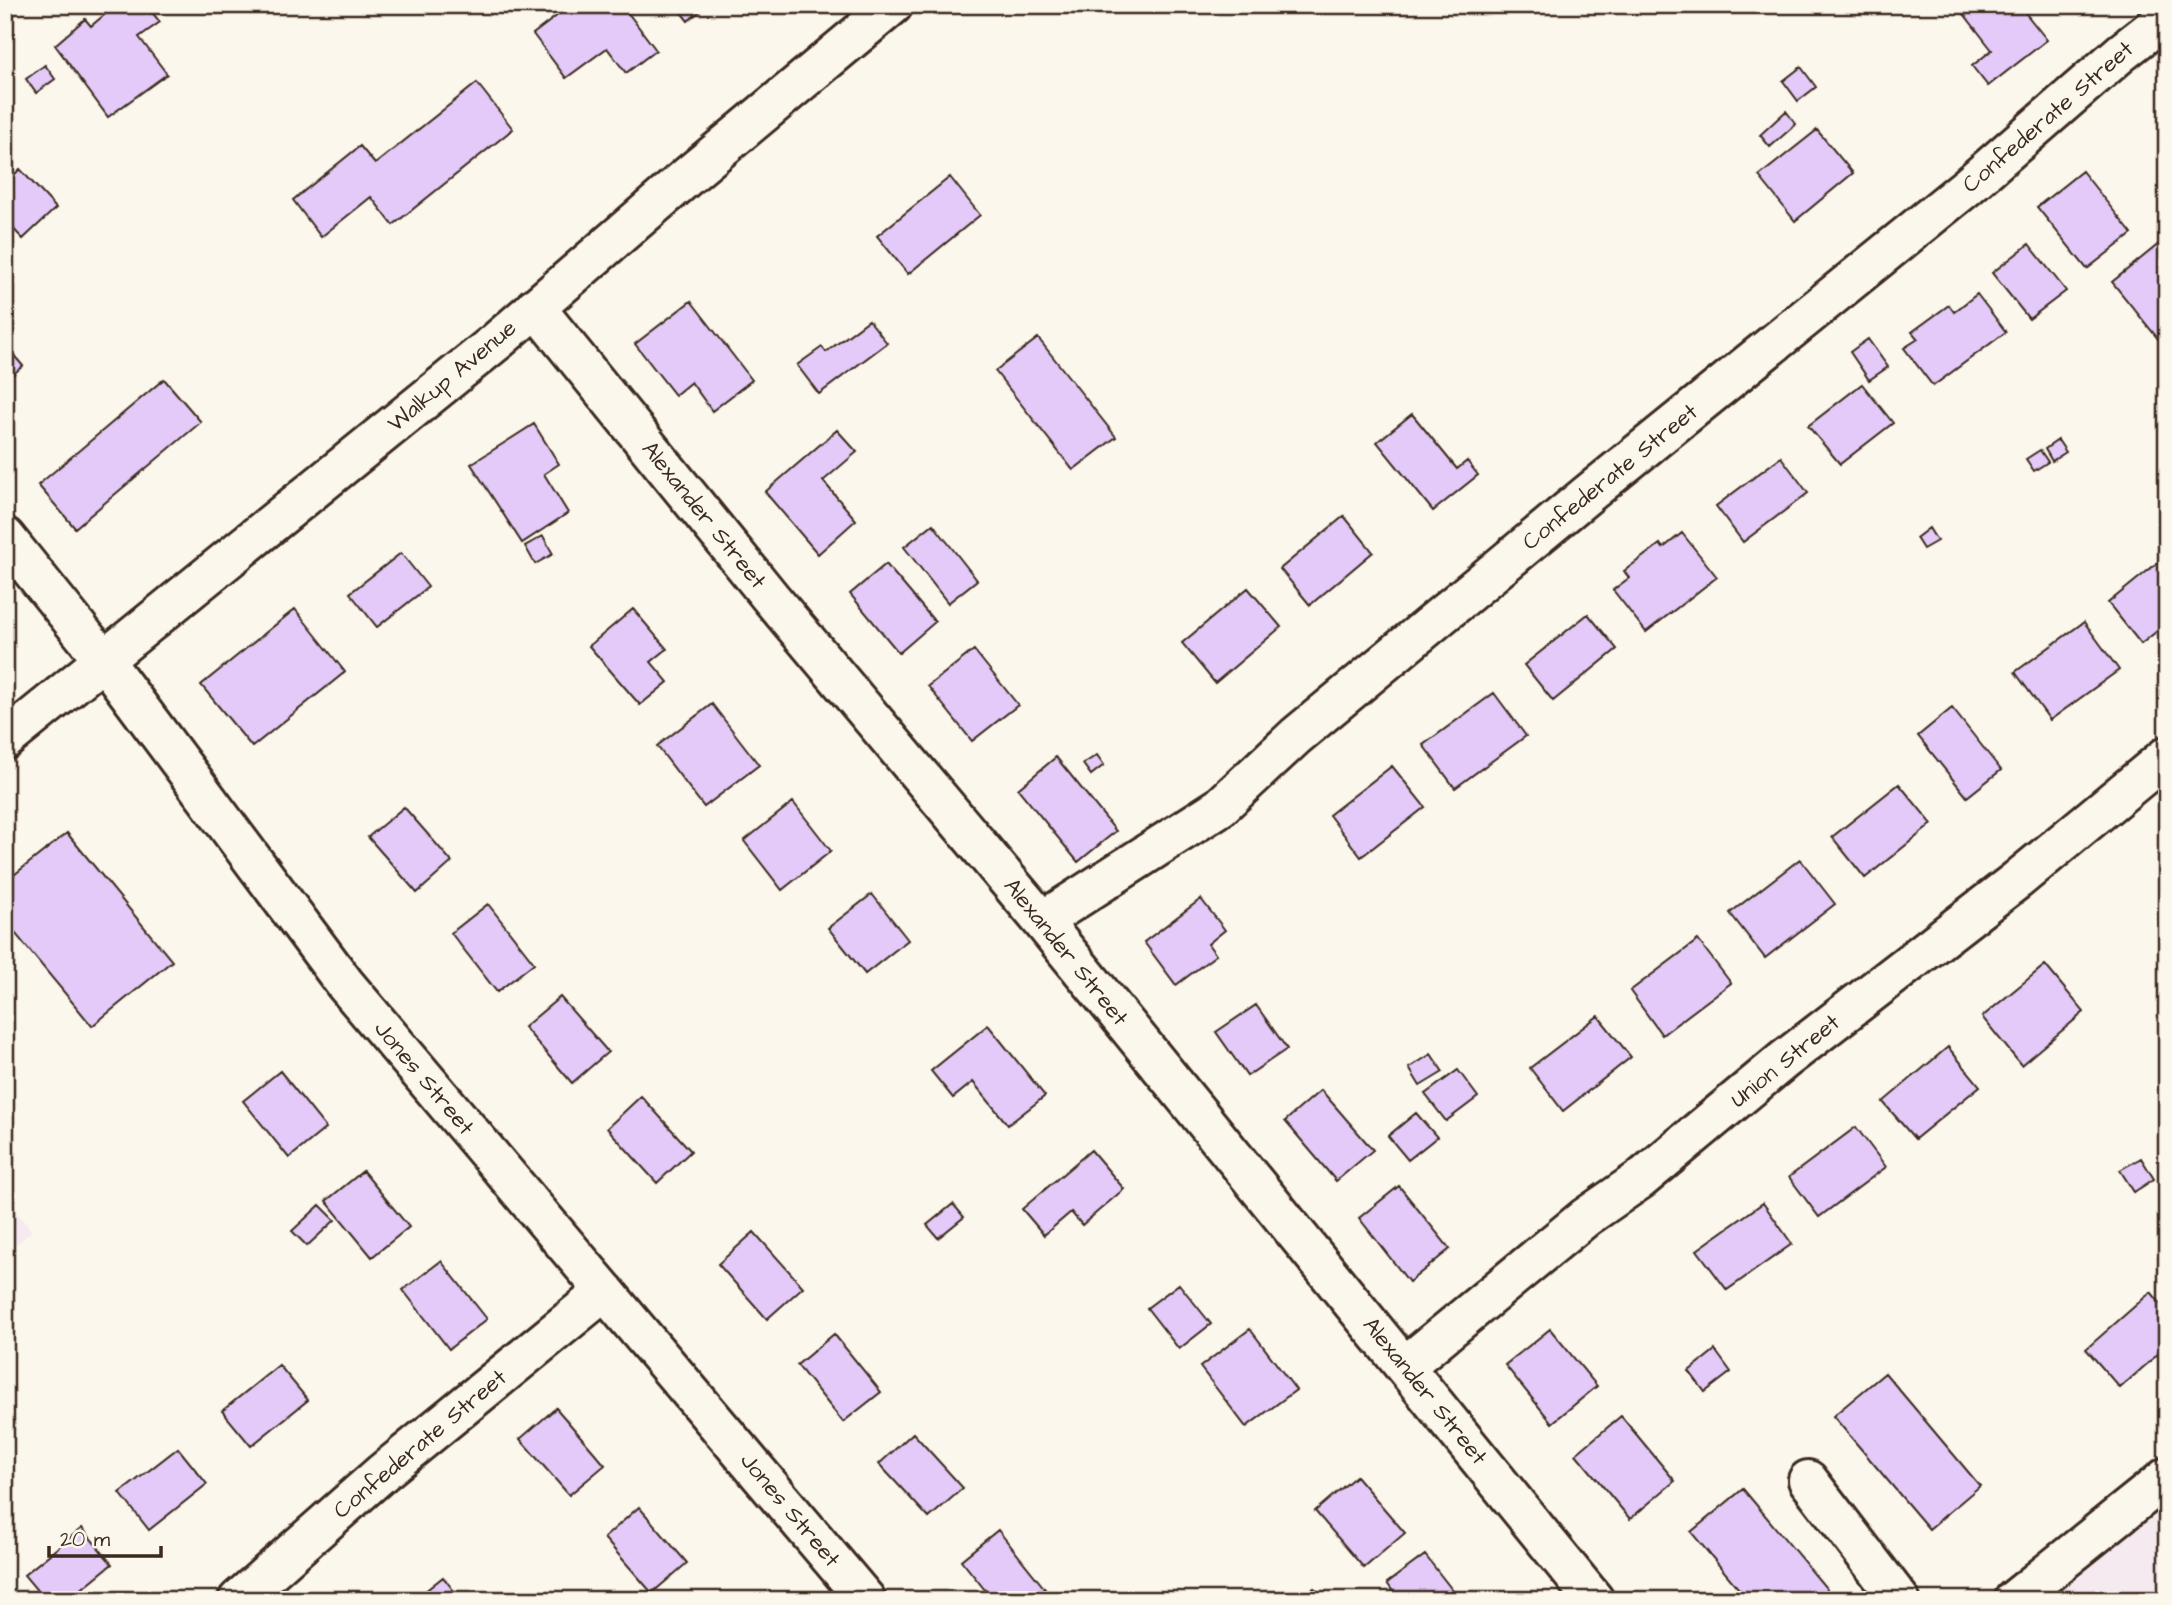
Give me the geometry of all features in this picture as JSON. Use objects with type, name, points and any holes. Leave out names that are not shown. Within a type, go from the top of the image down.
[{"type":"street","name":"Walkup Avenue","points":[[5,740],[486,350],[698,167],[893,5]]},
{"type":"street","name":"Confederate Street","points":[[1042,921],[1220,807],[1338,702],[1588,494],[1958,194],[2153,25]]},
{"type":"street","name":"Alexander Street","points":[[535,307],[771,598],[1042,921],[1594,1600]]},
{"type":"street","name":"Jones Street","points":[[5,537],[103,659],[345,984],[866,1600]]},
{"type":"street","name":"Union Street","points":[[1405,1366],[1586,1217],[1641,1179],[1784,1060],[2017,880],[2167,756]]},
{"type":"street","name":"Confederate Street","points":[[238,1600],[382,1474],[605,1291]]},
{"type":"street","points":[[2014,1600],[2167,1477]]},
{"type":"street","points":[[1808,1480],[1900,1600]]},
{"type":"shaded area","points":[[5,1199],[32,1231],[5,1253]]},
{"type":"shaded area","points":[[2167,1482],[2167,1600],[2028,1600]]},
{"type":"building","points":[[116,5],[146,5],[160,22],[139,37],[167,74],[108,117],[55,45],[85,19],[91,26]]},
{"type":"building","points":[[571,5],[622,5],[656,50],[626,73],[607,48],[566,78],[533,34]]},
{"type":"building","points":[[675,5],[707,5],[688,21]]},
{"type":"building","points":[[1957,5],[2019,5],[2047,40],[1988,86],[1972,66],[1992,50]]},
{"type":"building","points":[[45,65],[55,79],[36,93],[26,79]]},
{"type":"building","points":[[1801,67],[1816,87],[1798,101],[1783,81]]},
{"type":"building","points":[[477,83],[513,129],[393,225],[371,197],[321,237],[293,200],[360,146],[375,164]]},
{"type":"building","points":[[1786,111],[1796,124],[1770,147],[1760,135]]},
{"type":"building","points":[[1817,130],[1853,173],[1795,221],[1759,176]]},
{"type":"building","points":[[20,169],[56,208],[23,239],[5,220],[5,184]]},
{"type":"building","points":[[2082,171],[2132,234],[2087,269],[2037,207]]},
{"type":"building","points":[[950,177],[980,215],[908,274],[877,236]]},
{"type":"building","points":[[2160,243],[2167,252],[2167,350],[2112,282]]},
{"type":"building","points":[[2029,244],[2066,291],[2029,319],[1992,273]]},
{"type":"building","points":[[1977,294],[2006,332],[1933,386],[1904,348],[1918,339],[1912,332],[1949,305],[1954,312]]},
{"type":"building","points":[[691,301],[752,380],[712,411],[691,382],[675,395],[635,344]]},
{"type":"building","points":[[869,320],[887,343],[819,394],[797,365],[822,347],[826,352]]},
{"type":"building","points":[[1038,338],[1116,437],[1073,470],[995,371]]},
{"type":"building","points":[[1868,339],[1888,367],[1869,380],[1850,352]]},
{"type":"building","points":[[5,345],[23,366],[5,381]]},
{"type":"building","points":[[164,379],[201,422],[75,528],[38,485]]},
{"type":"building","points":[[1862,384],[1893,423],[1840,464],[1808,426]]},
{"type":"building","points":[[1412,414],[1457,469],[1467,461],[1478,475],[1433,511],[1377,442]]},
{"type":"building","points":[[534,424],[559,464],[544,474],[568,513],[522,543],[471,464]]},
{"type":"building","points":[[837,430],[857,452],[823,481],[856,520],[818,554],[765,492]]},
{"type":"building","points":[[2058,440],[2066,452],[2052,461],[2045,449]]},
{"type":"building","points":[[2040,450],[2048,462],[2034,471],[2026,459]]},
{"type":"building","points":[[1781,457],[1808,493],[1743,542],[1716,506]]},
{"type":"building","points":[[1344,516],[1373,552],[1310,605],[1280,569]]},
{"type":"building","points":[[933,524],[977,580],[948,603],[904,547]]},
{"type":"building","points":[[1929,528],[1937,541],[1923,549],[1916,538]]},
{"type":"building","points":[[1682,533],[1717,577],[1646,632],[1613,590],[1629,578],[1624,571],[1660,544],[1663,548]]},
{"type":"building","points":[[543,536],[553,554],[535,564],[525,546]]},
{"type":"building","points":[[401,553],[428,587],[377,627],[350,593]]},
{"type":"building","points":[[2167,555],[2167,623],[2141,644],[2108,603]]},
{"type":"building","points":[[886,564],[935,622],[899,653],[850,594]]},
{"type":"building","points":[[1248,588],[1281,627],[1215,683],[1182,643]]},
{"type":"building","points":[[295,609],[345,672],[252,747],[201,685]]},
{"type":"building","points":[[633,609],[667,649],[651,662],[668,682],[640,705],[589,646]]},
{"type":"building","points":[[1588,614],[1617,649],[1553,701],[1524,665]]},
{"type":"building","points":[[2084,622],[2119,670],[2050,720],[2015,672]]},
{"type":"building","points":[[974,650],[1018,705],[972,741],[928,686]]},
{"type":"building","points":[[1494,693],[1526,736],[1455,788],[1423,745]]},
{"type":"building","points":[[712,704],[759,765],[704,807],[657,746]]},
{"type":"building","points":[[1952,708],[2001,770],[1967,797],[1918,736]]},
{"type":"building","points":[[1097,755],[1104,765],[1091,775],[1083,764]]},
{"type":"building","points":[[1056,757],[1116,831],[1078,862],[1018,789]]},
{"type":"building","points":[[1392,766],[1425,807],[1361,857],[1329,815]]},
{"type":"building","points":[[1899,784],[1932,824],[1865,878],[1832,837]]},
{"type":"building","points":[[793,802],[831,851],[782,890],[744,841]]},
{"type":"building","points":[[404,807],[452,862],[417,893],[368,837]]},
{"type":"building","points":[[67,833],[172,961],[92,1026],[5,921],[5,882]]},
{"type":"building","points":[[2167,846],[2167,864],[2158,854]]},
{"type":"building","points":[[1800,859],[1835,904],[1765,958],[1730,913]]},
{"type":"building","points":[[872,894],[908,940],[865,974],[828,928]]},
{"type":"building","points":[[1201,899],[1225,930],[1208,944],[1216,955],[1176,985],[1144,942]]},
{"type":"building","points":[[488,904],[534,963],[497,992],[451,933]]},
{"type":"building","points":[[1698,940],[1731,983],[1662,1035],[1630,991]]},
{"type":"building","points":[[2045,965],[2084,1012],[2021,1065],[1982,1017]]},
{"type":"building","points":[[560,997],[608,1052],[572,1083],[524,1027]]},
{"type":"building","points":[[1256,1005],[1287,1049],[1247,1076],[1216,1032]]},
{"type":"building","points":[[1598,1016],[1631,1057],[1563,1111],[1530,1068]]},
{"type":"building","points":[[988,1025],[1045,1096],[1008,1125],[973,1082],[953,1098],[931,1071]]},
{"type":"building","points":[[1948,1047],[1980,1086],[1915,1139],[1883,1102]]},
{"type":"building","points":[[1431,1054],[1443,1072],[1420,1086],[1409,1068]]},
{"type":"building","points":[[1458,1070],[1478,1097],[1446,1121],[1425,1094]]},
{"type":"building","points":[[280,1071],[326,1128],[289,1158],[243,1101]]},
{"type":"building","points":[[1321,1090],[1373,1150],[1336,1181],[1285,1121]]},
{"type":"building","points":[[641,1096],[691,1151],[657,1183],[607,1128]]},
{"type":"building","points":[[1416,1113],[1437,1137],[1408,1160],[1388,1136]]},
{"type":"building","points":[[1856,1127],[1886,1167],[1819,1217],[1789,1177]]},
{"type":"building","points":[[1091,1150],[1124,1189],[1082,1225],[1071,1212],[1044,1235],[1022,1209]]},
{"type":"building","points":[[2141,1158],[2154,1179],[2134,1192],[2120,1170]]},
{"type":"building","points":[[363,1171],[409,1227],[372,1257],[326,1201]]},
{"type":"building","points":[[1399,1186],[1450,1249],[1409,1282],[1359,1218]]},
{"type":"building","points":[[1763,1203],[1792,1244],[1727,1290],[1697,1250]]},
{"type":"building","points":[[953,1204],[964,1217],[938,1238],[927,1225]]},
{"type":"building","points":[[320,1205],[335,1220],[307,1246],[292,1231]]},
{"type":"building","points":[[754,1232],[803,1287],[767,1319],[718,1264]]},
{"type":"building","points":[[441,1261],[487,1319],[449,1349],[403,1290]]},
{"type":"building","points":[[1179,1284],[1211,1324],[1179,1349],[1147,1308]]},
{"type":"building","points":[[2151,1292],[2167,1311],[2167,1346],[2120,1388],[2086,1349]]},
{"type":"building","points":[[1250,1329],[1296,1390],[1246,1427],[1200,1367]]},
{"type":"building","points":[[1550,1329],[1597,1386],[1552,1423],[1505,1365]]},
{"type":"building","points":[[834,1334],[881,1392],[843,1422],[797,1365]]},
{"type":"building","points":[[1715,1350],[1731,1372],[1705,1392],[1689,1371]]},
{"type":"building","points":[[279,1365],[308,1400],[251,1446],[222,1411]]},
{"type":"building","points":[[1885,1373],[1980,1486],[1929,1529],[1833,1416]]},
{"type":"building","points":[[556,1408],[605,1465],[569,1495],[520,1439]]},
{"type":"building","points":[[1621,1416],[1675,1481],[1630,1519],[1576,1454]]},
{"type":"building","points":[[913,1433],[963,1488],[929,1518],[879,1464]]},
{"type":"building","points":[[178,1448],[207,1484],[149,1530],[120,1493]]},
{"type":"building","points":[[1356,1476],[1405,1533],[1364,1568],[1315,1511]]},
{"type":"building","points":[[1743,1489],[1836,1600],[1748,1600],[1691,1532]]},
{"type":"building","points":[[639,1507],[687,1563],[652,1593],[604,1538]]},
{"type":"building","points":[[82,1528],[112,1564],[68,1600],[45,1600],[24,1575]]},
{"type":"building","points":[[998,1530],[1045,1589],[1031,1600],[993,1600],[961,1560]]},
{"type":"building","points":[[1425,1555],[1460,1600],[1399,1600],[1387,1583]]},
{"type":"building","points":[[443,1577],[461,1600],[414,1600]]},
{"type":"building","points":[[1314,1588],[1324,1600],[1300,1600]]}]
